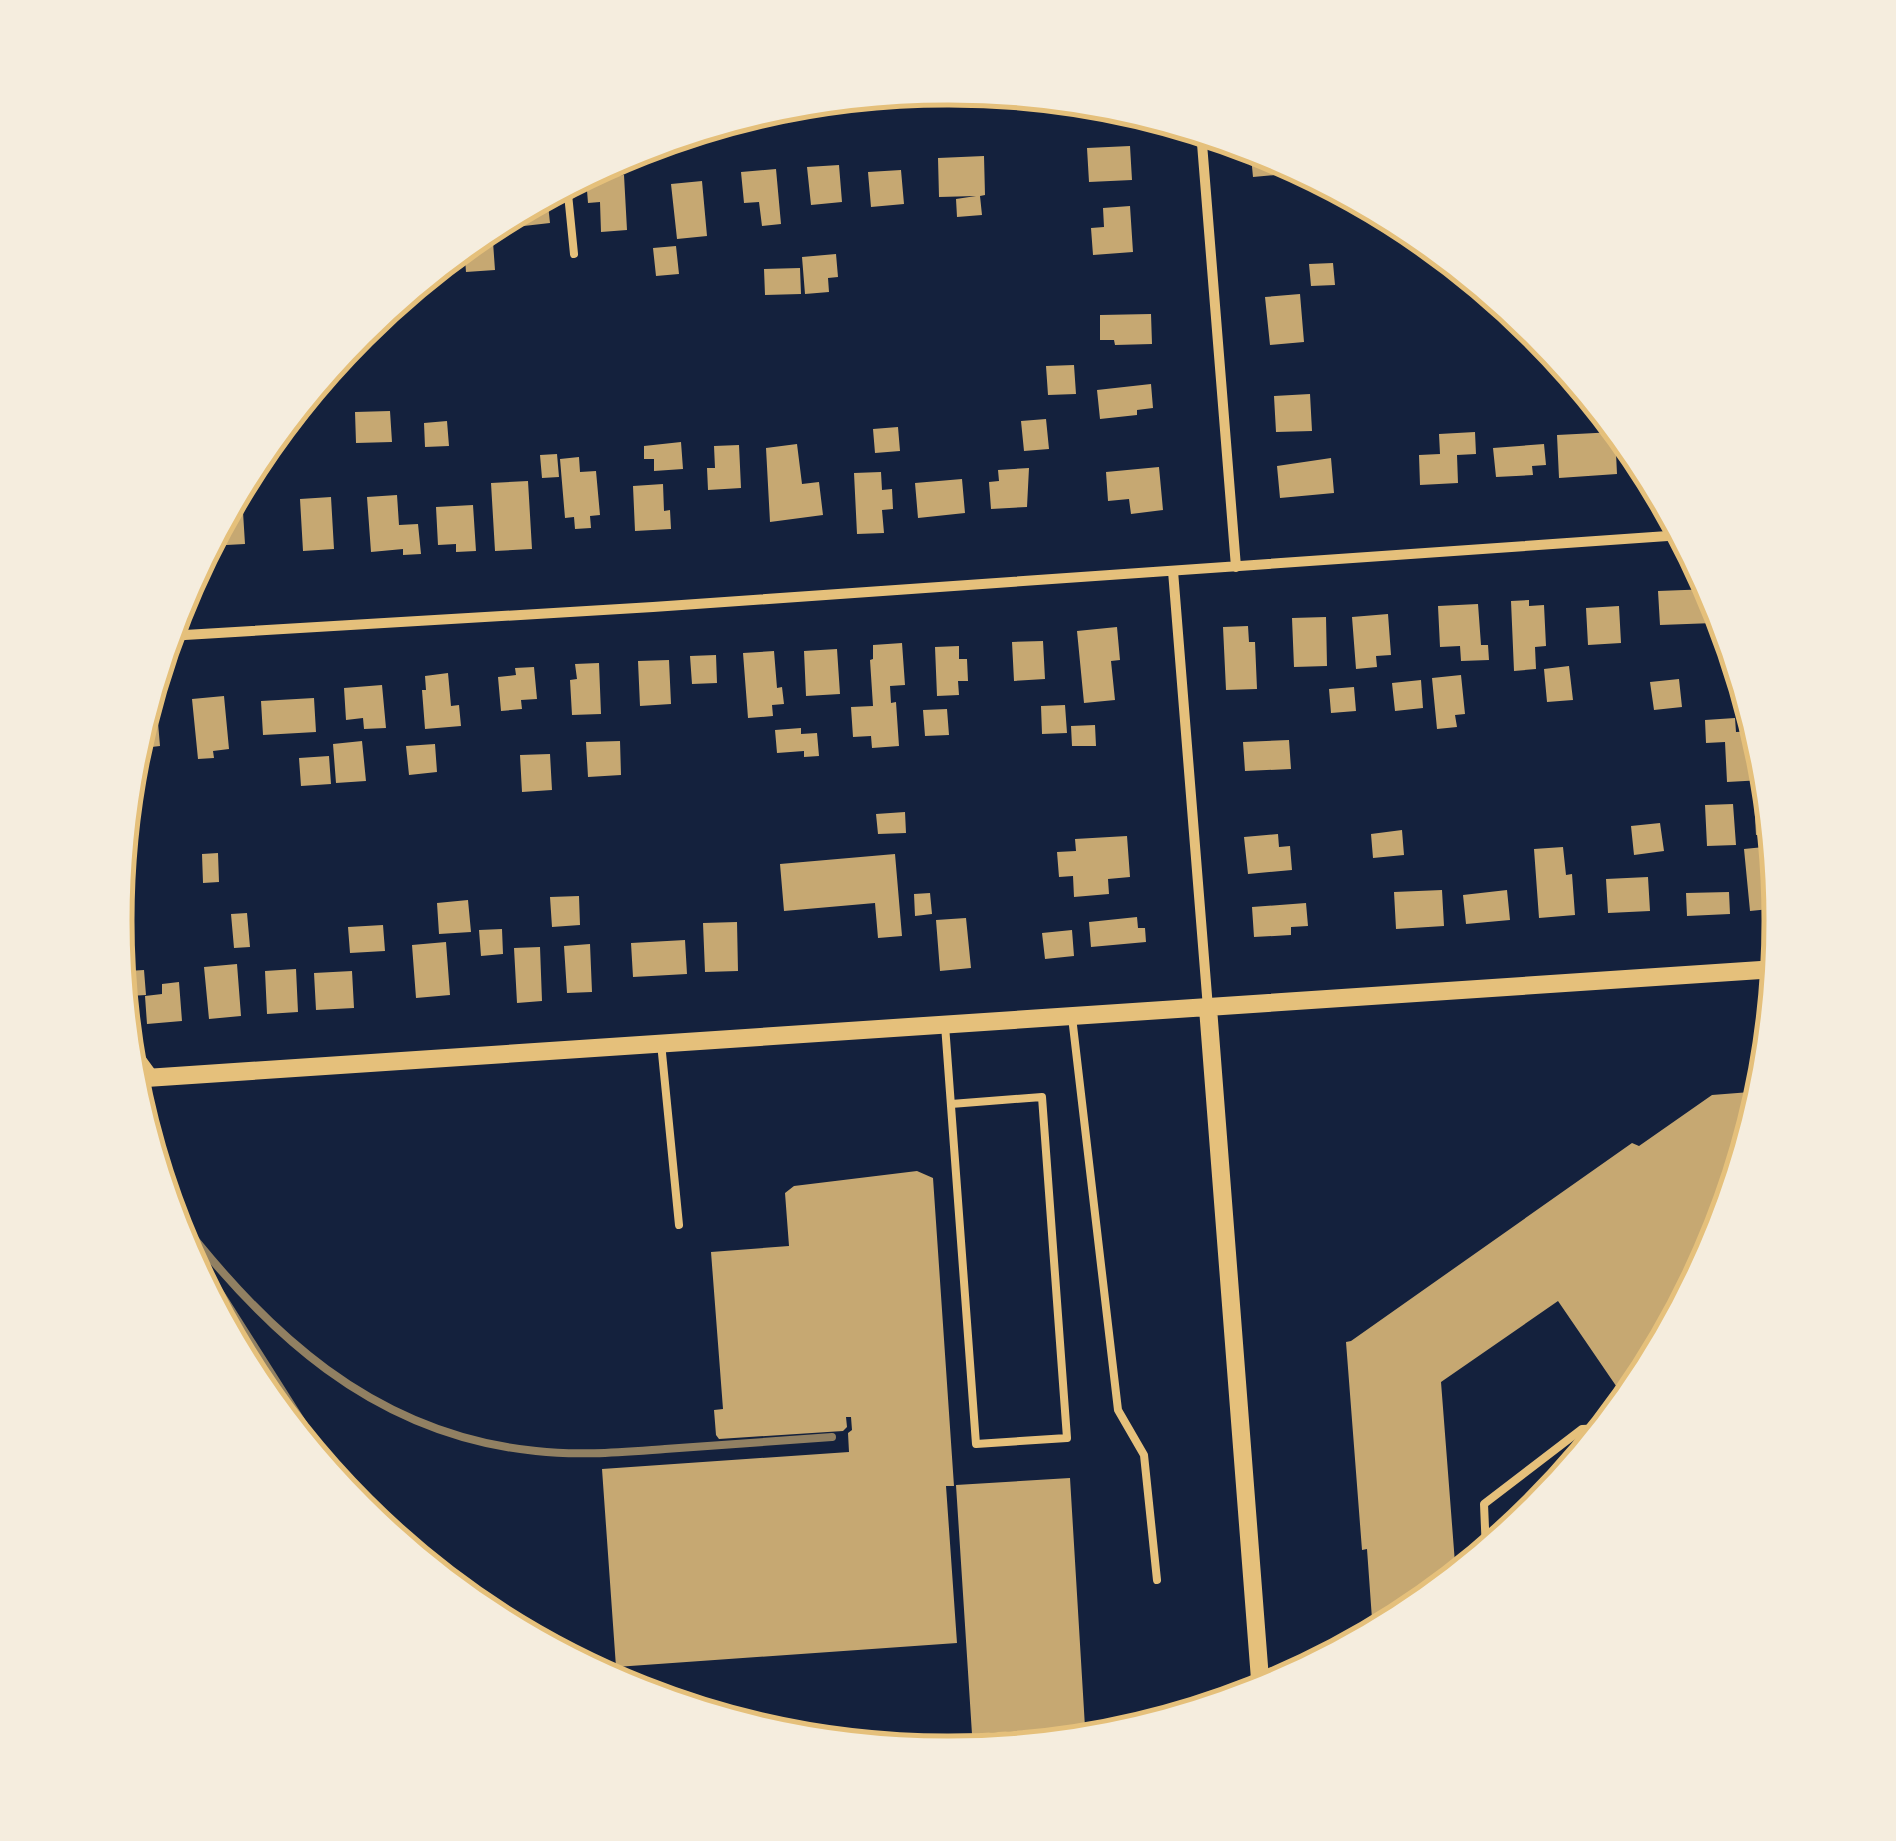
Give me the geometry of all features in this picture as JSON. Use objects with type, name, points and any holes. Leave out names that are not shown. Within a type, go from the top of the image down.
[{"type":"street","points":[[1202,146],[1236,567]]},
{"type":"street","points":[[185,635],[1667,537]]},
{"type":"street","points":[[1173,571],[1260,1674]]},
{"type":"street","points":[[148,1078],[1762,970]]},
{"type":"street","points":[[146,1065],[154,1077]]},
{"type":"lane","points":[[569,198],[574,254]]},
{"type":"lane","points":[[1072,1017],[1118,1410],[1144,1456],[1157,1580]]},
{"type":"lane","points":[[946,1025],[976,1444],[1067,1438],[1042,1097],[952,1104]]},
{"type":"lane","points":[[660,1043],[678,1225]]},
{"type":"lane","points":[[1485,1535],[1484,1504],[1585,1429]]},
{"type":"building","points":[[1130,146],[1132,180],[1089,182],[1087,148]]},
{"type":"building","points":[[984,156],[982,215],[957,217],[956,199],[976,196],[939,197],[938,158]]},
{"type":"building","points":[[1252,164],[1277,175],[1253,177]]},
{"type":"building","points":[[839,165],[842,202],[811,205],[807,167]]},
{"type":"building","points":[[776,169],[781,224],[762,226],[759,202],[744,203],[741,172]]},
{"type":"building","points":[[901,170],[904,204],[871,207],[868,172]]},
{"type":"building","points":[[624,175],[627,230],[601,232],[600,202],[588,203],[587,189]]},
{"type":"building","points":[[702,181],[707,236],[677,239],[671,184]]},
{"type":"building","points":[[1130,206],[1133,252],[1093,255],[1091,228],[1104,227],[1103,208]]},
{"type":"building","points":[[549,209],[550,223],[520,226]]},
{"type":"building","points":[[493,243],[495,270],[466,272],[465,264]]},
{"type":"building","points":[[676,246],[679,274],[656,276],[653,248]]},
{"type":"building","points":[[836,254],[838,277],[828,278],[829,292],[805,294],[802,257]]},
{"type":"building","points":[[1333,263],[1335,285],[1311,286],[1309,264]]},
{"type":"building","points":[[800,268],[801,294],[765,295],[764,269]]},
{"type":"building","points":[[1300,294],[1304,342],[1270,345],[1265,297]]},
{"type":"building","points":[[1151,314],[1152,344],[1115,345],[1114,340],[1100,340],[1100,315]]},
{"type":"building","points":[[1074,365],[1076,394],[1048,395],[1046,366]]},
{"type":"building","points":[[1151,384],[1153,408],[1137,410],[1137,415],[1100,419],[1097,390]]},
{"type":"building","points":[[1310,394],[1312,431],[1276,432],[1274,396]]},
{"type":"building","points":[[390,411],[392,442],[356,443],[355,412]]},
{"type":"building","points":[[1046,419],[1049,449],[1024,451],[1021,421]]},
{"type":"building","points":[[447,421],[449,446],[425,447],[424,423]]},
{"type":"building","points":[[898,427],[900,451],[875,453],[873,429]]},
{"type":"building","points":[[1475,432],[1476,454],[1457,455],[1458,483],[1420,485],[1419,455],[1440,454],[1439,434]]},
{"type":"building","points":[[1601,433],[1616,453],[1617,474],[1559,478],[1557,435]]},
{"type":"building","points":[[681,442],[683,469],[654,471],[654,459],[644,459],[644,446]]},
{"type":"building","points":[[797,444],[802,484],[819,482],[823,515],[770,522],[766,448]]},
{"type":"building","points":[[1544,444],[1546,465],[1532,466],[1533,475],[1496,477],[1493,448]]},
{"type":"building","points":[[739,445],[741,488],[708,490],[707,468],[715,468],[714,446]]},
{"type":"building","points":[[557,454],[559,477],[542,478],[540,455]]},
{"type":"building","points":[[579,457],[580,472],[596,471],[600,515],[590,516],[591,528],[575,529],[574,517],[565,518],[560,459]]},
{"type":"building","points":[[1331,458],[1334,493],[1280,498],[1277,466]]},
{"type":"building","points":[[1159,467],[1163,510],[1131,514],[1129,499],[1108,501],[1106,472]]},
{"type":"building","points":[[1029,468],[1027,507],[991,509],[989,482],[999,481],[998,470]]},
{"type":"building","points":[[881,472],[882,490],[892,489],[893,509],[882,510],[884,533],[857,534],[854,473]]},
{"type":"building","points":[[962,479],[965,513],[918,518],[915,483]]},
{"type":"building","points":[[528,481],[532,549],[495,551],[491,483]]},
{"type":"building","points":[[663,484],[664,511],[670,510],[671,529],[635,531],[633,486]]},
{"type":"building","points":[[397,495],[399,525],[418,524],[421,554],[403,555],[403,549],[371,552],[367,497]]},
{"type":"building","points":[[331,497],[334,549],[303,551],[300,499]]},
{"type":"building","points":[[473,505],[476,551],[456,552],[456,544],[438,545],[436,507]]},
{"type":"building","points":[[242,513],[245,544],[225,545]]},
{"type":"building","points":[[1693,590],[1707,623],[1660,625],[1658,591]]},
{"type":"building","points":[[1529,600],[1529,606],[1544,605],[1546,646],[1535,647],[1536,669],[1514,671],[1511,601]]},
{"type":"building","points":[[1478,604],[1481,645],[1488,645],[1489,660],[1461,661],[1460,646],[1440,647],[1438,606]]},
{"type":"building","points":[[1619,606],[1621,643],[1588,645],[1586,608]]},
{"type":"building","points":[[1388,614],[1391,655],[1376,656],[1377,667],[1356,669],[1352,617]]},
{"type":"building","points":[[1326,617],[1327,666],[1294,667],[1292,618]]},
{"type":"building","points":[[1248,626],[1249,642],[1255,642],[1257,689],[1226,690],[1223,627]]},
{"type":"building","points":[[1117,627],[1120,660],[1111,661],[1115,700],[1084,703],[1077,631]]},
{"type":"building","points":[[1043,641],[1045,679],[1014,681],[1012,642]]},
{"type":"building","points":[[902,643],[905,685],[890,686],[891,703],[896,702],[899,746],[872,748],[871,736],[853,737],[851,707],[873,706],[873,645]]},
{"type":"building","points":[[959,646],[959,659],[967,659],[968,681],[958,681],[959,695],[937,696],[935,647]]},
{"type":"building","points":[[837,649],[840,694],[806,696],[804,651]]},
{"type":"building","points":[[774,651],[777,688],[782,687],[784,704],[772,705],[773,716],[748,718],[743,653]]},
{"type":"building","points":[[716,655],[717,683],[692,684],[690,656]]},
{"type":"building","points":[[669,660],[671,704],[640,706],[638,661]]},
{"type":"building","points":[[599,663],[601,714],[572,715],[570,680],[577,679],[575,664]]},
{"type":"building","points":[[1569,666],[1573,700],[1547,702],[1544,669]]},
{"type":"building","points":[[534,667],[537,699],[521,700],[522,709],[501,711],[498,677],[516,675],[515,668]]},
{"type":"building","points":[[448,673],[451,706],[459,705],[461,726],[425,729],[425,676]]},
{"type":"building","points":[[1461,675],[1465,714],[1455,715],[1457,727],[1437,729],[1432,678]]},
{"type":"building","points":[[1679,679],[1682,707],[1654,710],[1650,682]]},
{"type":"building","points":[[1421,680],[1423,708],[1395,711],[1392,683]]},
{"type":"building","points":[[382,685],[386,728],[364,729],[363,718],[346,720],[344,688]]},
{"type":"building","points":[[1354,687],[1356,711],[1331,713],[1329,689]]},
{"type":"building","points":[[224,696],[229,749],[213,751],[214,758],[198,759],[192,699]]},
{"type":"building","points":[[314,698],[316,732],[263,735],[261,701]]},
{"type":"building","points":[[1065,705],[1067,733],[1042,734],[1041,706]]},
{"type":"building","points":[[947,709],[949,735],[925,736],[923,710]]},
{"type":"building","points":[[1735,718],[1751,781],[1727,782],[1725,742],[1706,743],[1705,720]]},
{"type":"building","points":[[158,719],[160,746],[151,747]]},
{"type":"building","points":[[1095,725],[1096,746],[1072,746],[1071,726]]},
{"type":"building","points":[[801,728],[801,734],[817,733],[819,756],[804,757],[804,751],[777,753],[775,730]]},
{"type":"building","points":[[1289,740],[1291,769],[1245,771],[1243,742]]},
{"type":"building","points":[[362,741],[366,781],[336,783],[333,744]]},
{"type":"building","points":[[620,741],[621,775],[588,777],[586,742]]},
{"type":"building","points":[[435,744],[437,772],[409,775],[406,746]]},
{"type":"building","points":[[550,754],[552,790],[522,792],[520,755]]},
{"type":"building","points":[[329,756],[331,784],[301,786],[299,758]]},
{"type":"building","points":[[1754,800],[1757,814],[1759,835],[1756,835]]},
{"type":"building","points":[[1733,804],[1736,845],[1707,846],[1705,805]]},
{"type":"building","points":[[905,812],[906,833],[878,834],[876,814]]},
{"type":"building","points":[[1660,823],[1664,851],[1634,855],[1631,826]]},
{"type":"building","points":[[1402,830],[1404,855],[1373,858],[1371,834]]},
{"type":"building","points":[[1278,834],[1279,847],[1290,846],[1292,870],[1248,874],[1244,837]]},
{"type":"building","points":[[1127,836],[1130,877],[1108,879],[1109,894],[1074,897],[1073,876],[1059,877],[1057,852],[1076,851],[1075,839]]},
{"type":"building","points":[[1563,847],[1566,875],[1572,874],[1575,915],[1539,918],[1534,849]]},
{"type":"building","points":[[1760,847],[1764,910],[1750,911],[1744,849]]},
{"type":"building","points":[[218,853],[219,882],[203,883],[202,854]]},
{"type":"building","points":[[895,854],[902,936],[878,938],[875,903],[784,911],[780,864]]},
{"type":"building","points":[[1648,877],[1650,911],[1608,913],[1606,879]]},
{"type":"building","points":[[1442,890],[1444,926],[1396,929],[1394,892]]},
{"type":"building","points":[[1507,890],[1510,920],[1466,924],[1463,895]]},
{"type":"building","points":[[1729,892],[1730,914],[1687,916],[1686,893]]},
{"type":"building","points":[[930,893],[932,914],[915,916],[914,894]]},
{"type":"building","points":[[579,896],[580,925],[552,927],[550,897]]},
{"type":"building","points":[[468,900],[471,932],[439,934],[437,903]]},
{"type":"building","points":[[1306,903],[1308,926],[1291,927],[1291,935],[1254,937],[1252,907]]},
{"type":"building","points":[[247,913],[250,947],[234,948],[231,914]]},
{"type":"building","points":[[1137,917],[1138,928],[1145,928],[1146,942],[1091,947],[1089,922]]},
{"type":"building","points":[[966,918],[971,968],[940,971],[936,920]]},
{"type":"building","points":[[737,922],[738,971],[705,972],[703,923]]},
{"type":"building","points":[[383,925],[385,951],[350,953],[348,927]]},
{"type":"building","points":[[502,929],[503,954],[481,956],[479,930]]},
{"type":"building","points":[[1072,930],[1074,956],[1045,959],[1042,933]]},
{"type":"building","points":[[685,940],[687,974],[633,977],[631,943]]},
{"type":"building","points":[[446,942],[450,995],[416,998],[412,945]]},
{"type":"building","points":[[590,944],[592,992],[567,993],[564,946]]},
{"type":"building","points":[[540,947],[542,1001],[517,1003],[514,948]]},
{"type":"building","points":[[237,964],[241,1016],[209,1019],[204,967]]},
{"type":"building","points":[[296,969],[298,1012],[267,1014],[265,971]]},
{"type":"building","points":[[144,970],[146,995],[136,996],[134,971]]},
{"type":"building","points":[[352,971],[354,1008],[316,1010],[314,973]]},
{"type":"building","points":[[179,982],[182,1021],[147,1024],[145,996],[162,994],[162,984]]},
{"type":"building","points":[[1745,1092],[1736,1132],[1701,1233],[1654,1328],[1626,1374],[1617,1387],[1558,1301],[1441,1382],[1455,1559],[1372,1617],[1367,1549],[1362,1550],[1346,1342],[1632,1143],[1639,1146],[1712,1095]]},
{"type":"building","points":[[917,1171],[933,1178],[954,1486],[946,1486],[957,1643],[620,1667],[616,1665],[602,1469],[849,1452],[851,1417],[846,1417],[847,1427],[843,1431],[719,1439],[716,1435],[714,1410],[723,1409],[711,1252],[789,1246],[785,1193],[794,1186]]},
{"type":"building","points":[[1070,1478],[1085,1724],[972,1734],[956,1485]]},
{"type":"railway","points":[[202,1249],[283,1334],[326,1369],[423,1424],[477,1441],[568,1453],[832,1437]]},
{"type":"railway","points":[[240,1324],[283,1392]]}]
